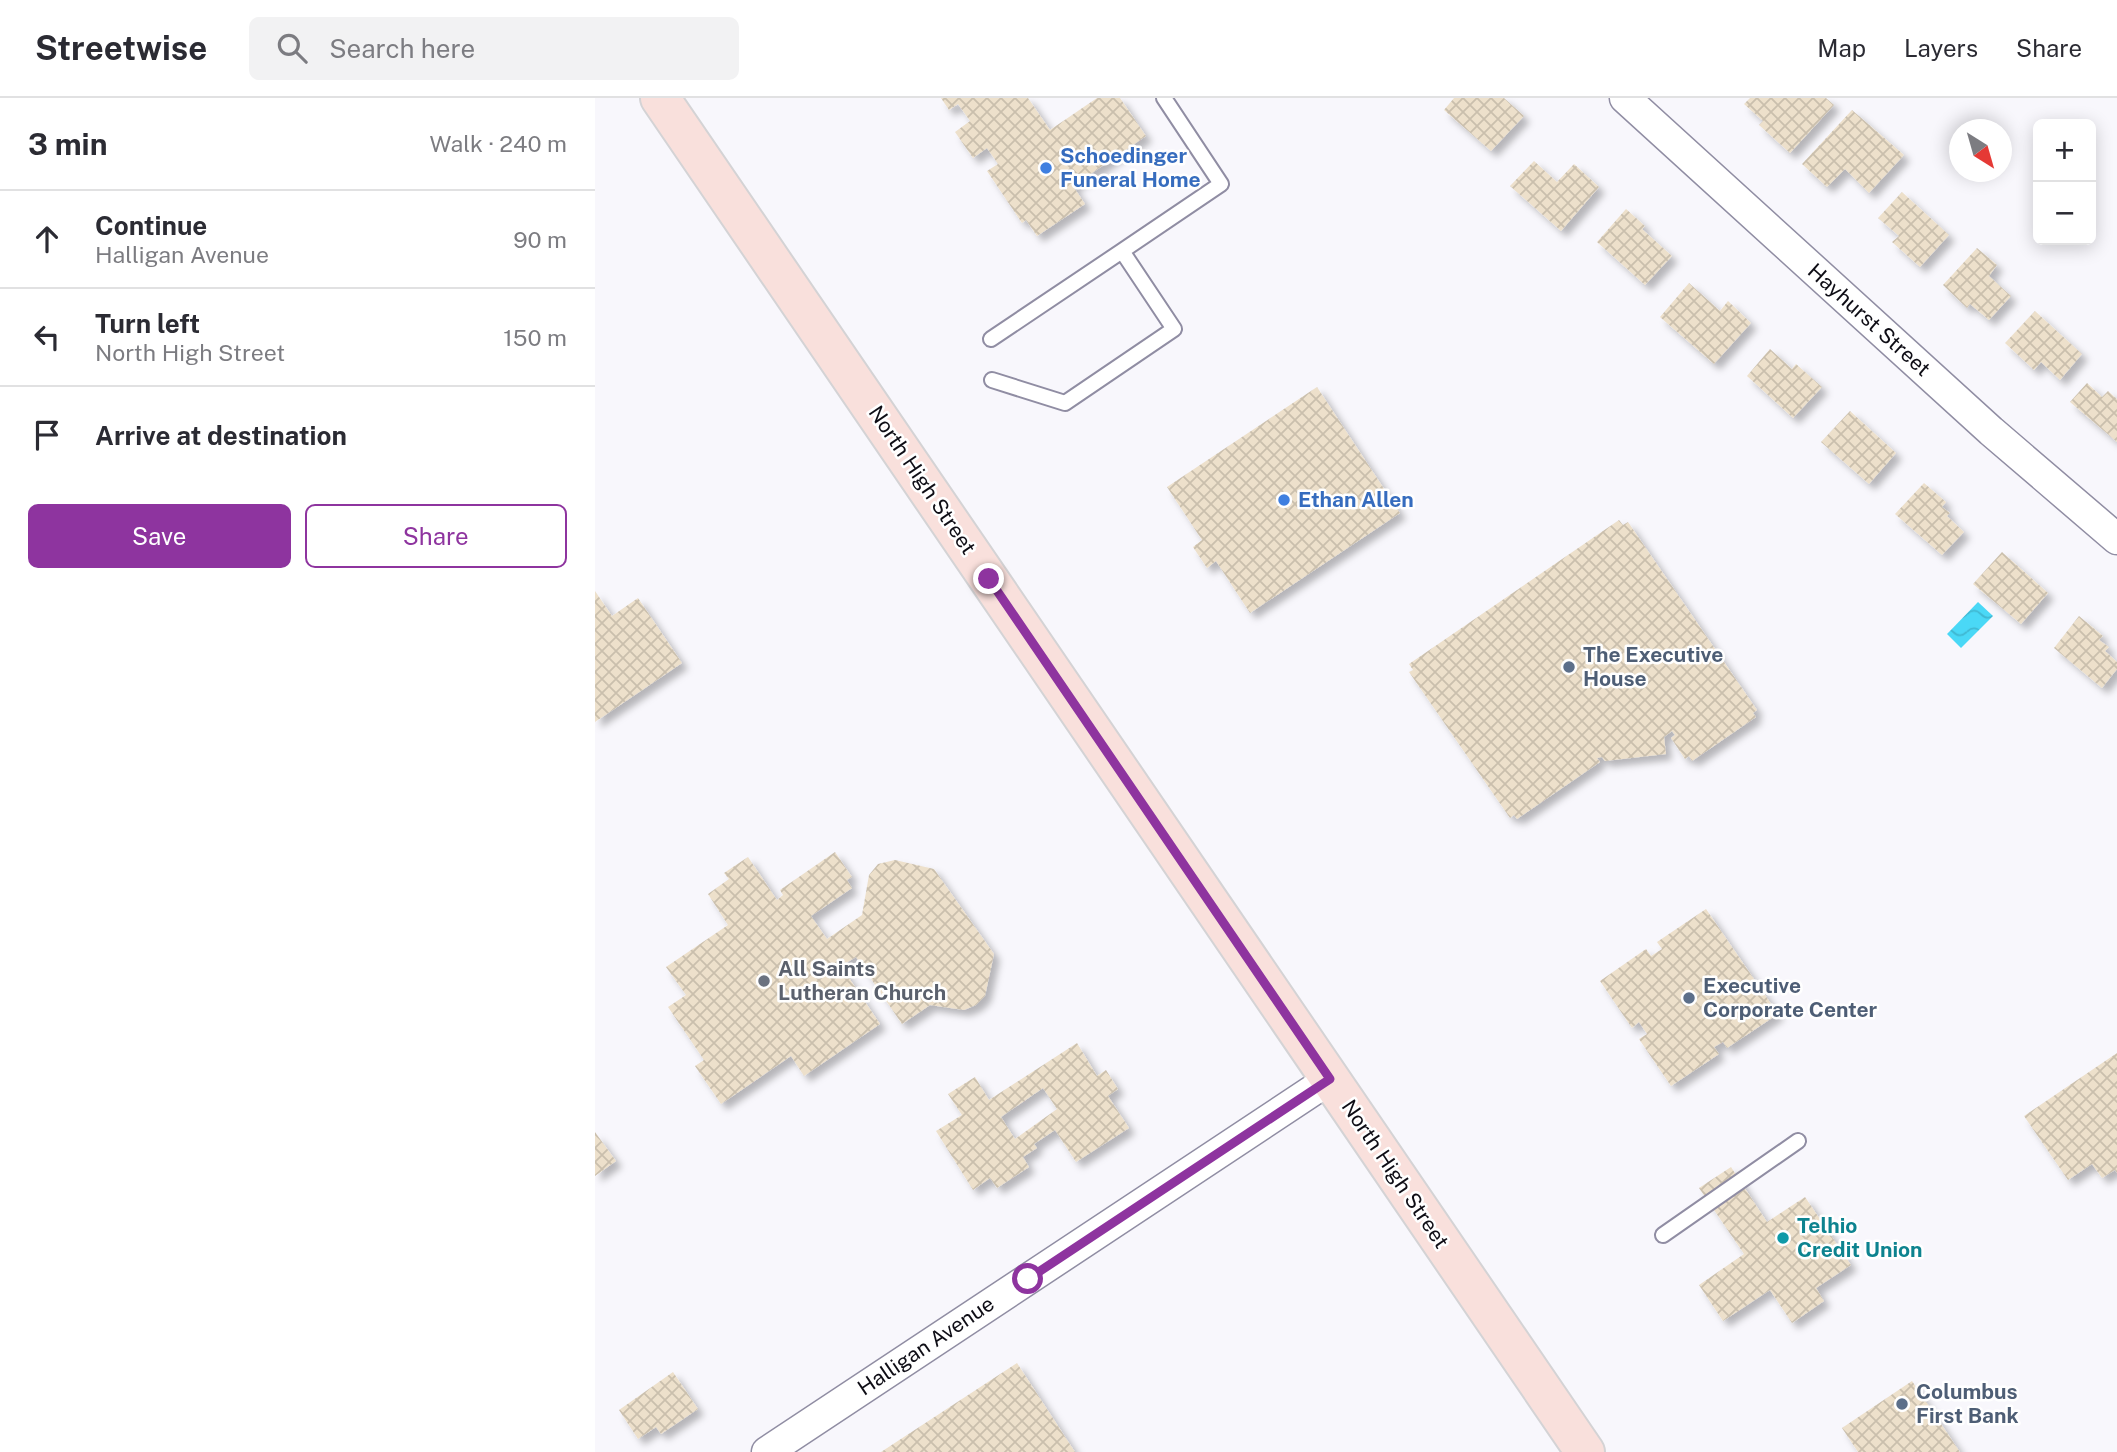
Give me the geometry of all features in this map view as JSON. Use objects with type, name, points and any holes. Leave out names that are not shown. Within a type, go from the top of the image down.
[{"type":"main road","name":"North High Street","points":[[660,98],[1585,1452]]},
{"type":"street","name":"Hayhurst Street","points":[[1625,98],[1991,431],[2117,539]]},
{"type":"street","name":"Halligan Avenue","points":[[767,1452],[1330,1079]]},
{"type":"lane","points":[[991,339],[1221,184],[1164,98]]},
{"type":"lane","points":[[992,380],[1065,403],[1174,329],[1122,251]]},
{"type":"lane","points":[[1663,1235],[1798,1141]]},
{"type":"water","points":[[1978,602],[1993,616],[1961,648],[1947,634]]},
{"type":"building","name":"Schoedinger Funeral Home","points":[[941,98],[1028,98],[1050,130],[1097,98],[1120,98],[1146,136],[1073,186],[1085,204],[1037,236],[1026,220],[1022,223],[987,171],[998,164],[987,148],[973,158],[955,132],[970,121],[958,104],[949,110]]},
{"type":"building","points":[[1454,98],[1504,98],[1524,116],[1491,151],[1444,110]]},
{"type":"building","points":[[1750,98],[1826,98],[1834,105],[1790,153],[1759,125],[1763,121],[1744,104]]},
{"type":"building","points":[[1852,110],[1904,155],[1869,193],[1845,169],[1827,187],[1802,164]]},
{"type":"building","points":[[1534,161],[1557,182],[1574,164],[1599,187],[1561,231],[1510,186]]},
{"type":"building","points":[[1902,192],[1949,235],[1920,267],[1892,242],[1899,236],[1878,218]]},
{"type":"building","points":[[1626,209],[1645,226],[1642,229],[1672,256],[1645,285],[1597,242]]},
{"type":"building","points":[[1977,248],[1997,265],[1989,276],[2011,296],[1989,320],[1970,304],[1967,308],[1943,285]]},
{"type":"building","points":[[1689,283],[1720,311],[1728,301],[1751,323],[1714,364],[1660,317]]},
{"type":"building","points":[[2035,311],[2082,354],[2060,380],[2041,362],[2034,370],[2005,343]]},
{"type":"building","points":[[1770,349],[1792,369],[1796,364],[1822,387],[1793,418],[1747,376]]},
{"type":"building","points":[[2087,383],[2102,397],[2108,391],[2117,399],[2117,442],[2070,402]]},
{"type":"building","name":"Ethan Allen","points":[[1317,387],[1400,513],[1250,613],[1216,561],[1207,568],[1193,547],[1202,540],[1167,487]]},
{"type":"building","points":[[1850,411],[1896,453],[1869,484],[1821,442]]},
{"type":"building","points":[[1924,483],[1946,502],[1942,507],[1950,513],[1947,516],[1964,532],[1942,555],[1895,514]]},
{"type":"building","name":"The Executive House","points":[[1619,520],[1623,525],[1628,522],[1757,710],[1753,713],[1756,717],[1692,761],[1689,756],[1685,759],[1671,738],[1675,735],[1672,731],[1664,737],[1666,754],[1605,761],[1602,757],[1597,758],[1600,762],[1517,819],[1514,815],[1510,818],[1409,672],[1413,670],[1409,664]]},
{"type":"building","points":[[2002,552],[2048,593],[2021,624],[1973,584]]},
{"type":"building","points":[[595,591],[612,616],[638,598],[682,663],[595,722]]},
{"type":"building","points":[[2079,616],[2103,636],[2099,640],[2109,647],[2105,651],[2117,662],[2117,669],[2102,688],[2054,648]]},
{"type":"building","name":"All Saints Lutheran Church","points":[[835,852],[852,877],[847,880],[852,888],[811,916],[827,939],[862,915],[869,875],[878,864],[895,860],[934,869],[994,954],[985,996],[976,1005],[964,1010],[930,1005],[902,1024],[856,957],[841,966],[880,1024],[804,1076],[791,1056],[721,1104],[695,1066],[704,1060],[668,1007],[686,995],[666,967],[728,925],[708,894],[729,879],[724,873],[748,857],[777,900],[783,895],[780,890]]},
{"type":"building","name":"Executive Corporate Center","points":[[1706,909],[1778,1014],[1727,1048],[1723,1042],[1714,1047],[1719,1054],[1671,1086],[1639,1039],[1647,1034],[1639,1022],[1632,1028],[1600,981],[1646,949],[1651,956],[1662,949],[1657,942]]},
{"type":"building","points":[[1077,1043],[1097,1076],[1106,1070],[1118,1089],[1108,1096],[1129,1128],[1076,1162],[1055,1130],[1034,1144],[1037,1148],[1023,1157],[1029,1167],[997,1188],[990,1178],[973,1190],[936,1131],[962,1115],[948,1094],[975,1077],[989,1100]],"holes":[[[1043,1088],[1057,1109],[1015,1139],[1001,1117]]]},
{"type":"building","points":[[2117,1053],[2117,1173],[2115,1170],[2102,1178],[2092,1164],[2068,1180],[2024,1116]]},
{"type":"building","points":[[595,1132],[616,1161],[595,1176]]},
{"type":"building","name":"Telhio Credit Union","points":[[1731,1167],[1767,1222],[1805,1197],[1851,1265],[1816,1288],[1824,1301],[1792,1323],[1770,1290],[1723,1321],[1699,1285],[1744,1254],[1699,1188]]},
{"type":"building","points":[[1017,1363],[1075,1452],[881,1452]]},
{"type":"building","points":[[673,1372],[698,1409],[661,1434],[656,1427],[638,1439],[619,1410]]},
{"type":"building","name":"Columbus First Bank","points":[[1912,1381],[1960,1452],[1858,1452],[1842,1428]]},
{"type":"place","name":"Schoedinger Funeral Home","points":[[1046,168]]},
{"type":"place","name":"Ethan Allen","points":[[1284,500]]},
{"type":"place","name":"The Executive House","points":[[1569,667]]},
{"type":"place","name":"All Saints Lutheran Church","points":[[764,981]]},
{"type":"place","name":"Executive Corporate Center","points":[[1689,998]]},
{"type":"place","name":"Telhio Credit Union","points":[[1783,1238]]},
{"type":"place","name":"Columbus First Bank","points":[[1902,1404]]},
{"type":"route","points":[[989,579],[1330,1079],[1028,1279]]}]
